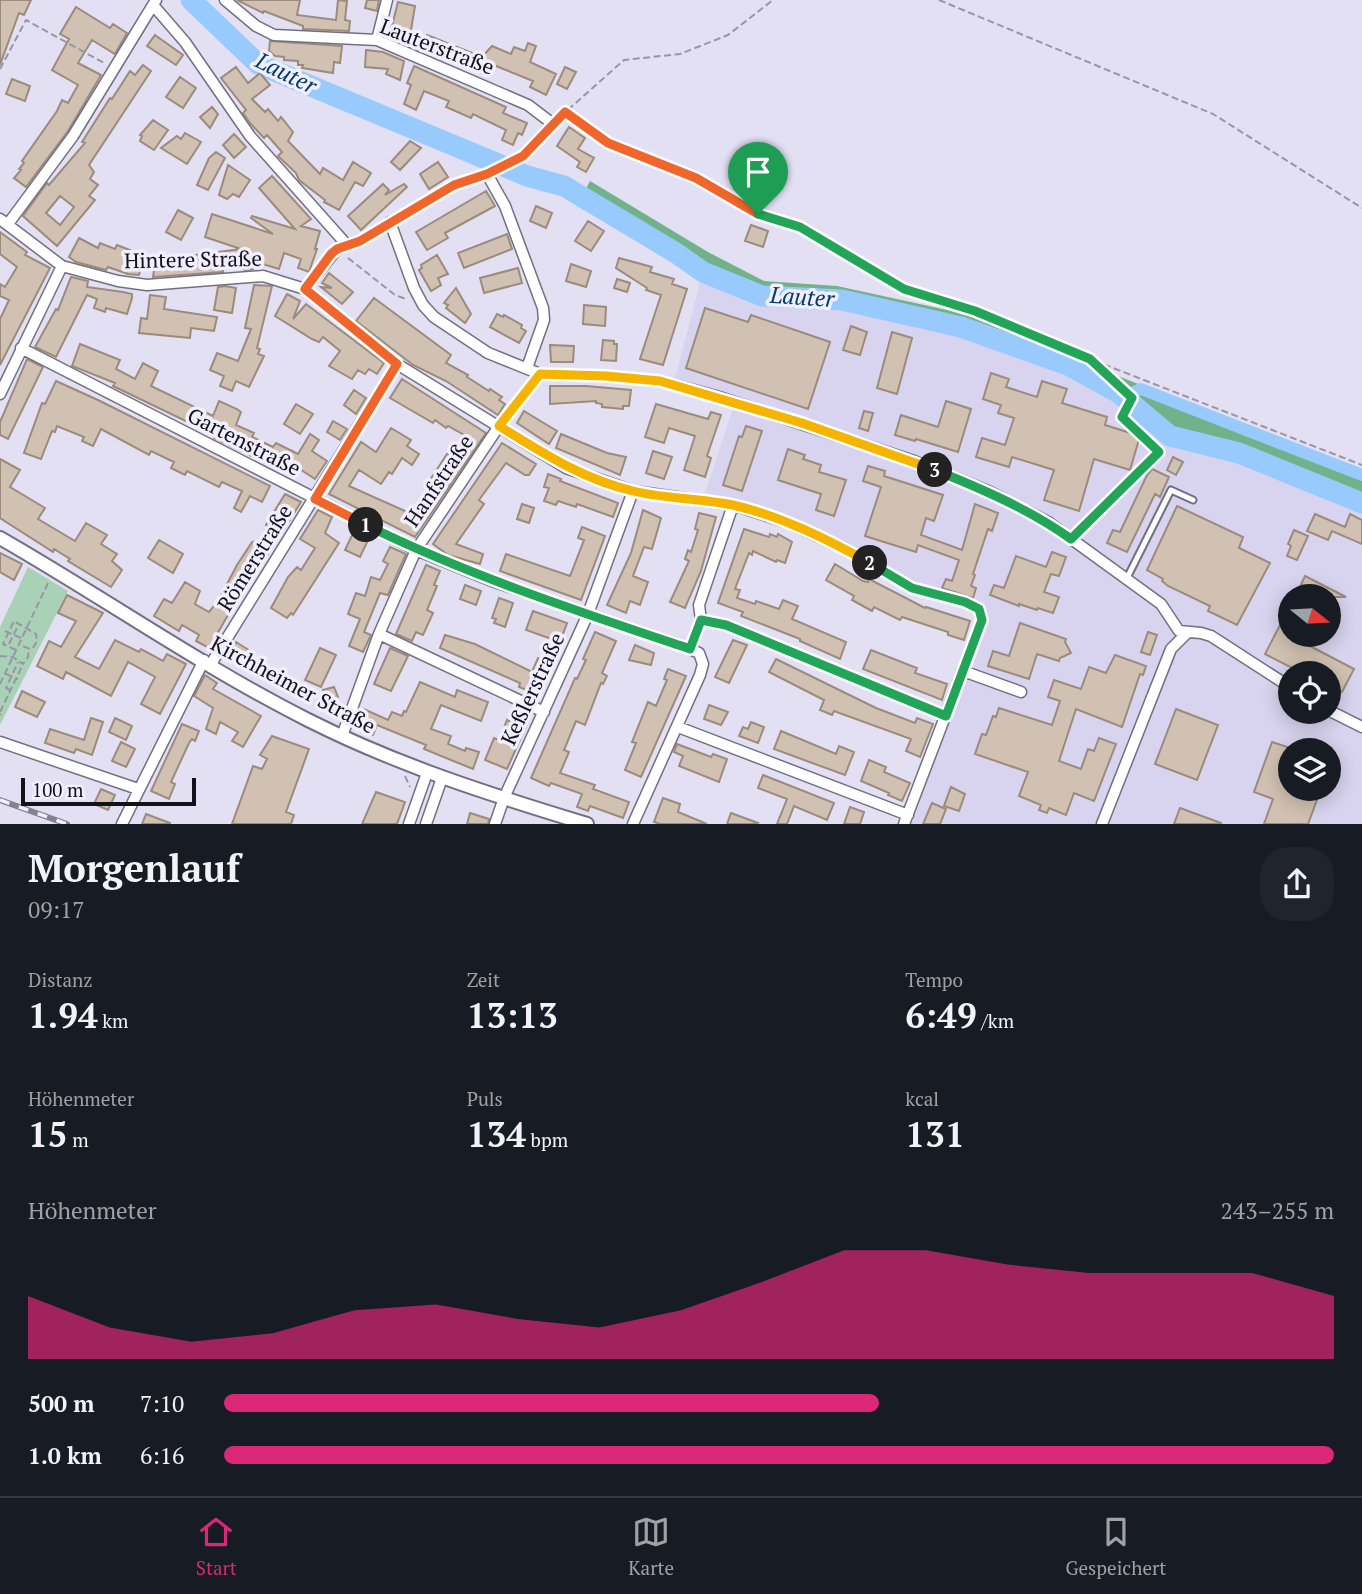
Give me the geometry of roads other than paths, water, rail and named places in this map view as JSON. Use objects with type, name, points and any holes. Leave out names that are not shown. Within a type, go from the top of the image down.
[{"type":"street","name":"Lauterstraße","points":[[225,0],[256,26],[274,35],[377,40],[528,105],[553,124],[523,156],[487,174]]},
{"type":"street","points":[[377,40],[387,0]]},
{"type":"street","points":[[4,222],[72,136],[152,2],[185,42],[250,136],[342,247]]},
{"type":"street","points":[[305,289],[331,254],[342,247],[360,241],[454,185],[487,174],[505,206],[543,308],[544,320],[527,369]]},
{"type":"street","name":"Hintere Straße","points":[[4,222],[62,266],[118,281],[147,285],[263,276],[305,289],[397,364],[566,468],[634,491],[733,505],[789,523],[845,549],[912,588],[965,602],[979,609],[982,620],[963,671]]},
{"type":"street","points":[[390,222],[414,288],[424,305],[434,317],[488,353],[540,374],[660,381],[719,397],[914,461],[988,492],[1048,522],[1161,604],[1179,631],[1201,632],[1211,636],[1278,679]]},
{"type":"street","points":[[0,394],[62,266]]},
{"type":"street","name":"Gartenstraße","points":[[21,348],[416,550],[492,581],[690,649]]},
{"type":"street","name":"Römerstraße","points":[[122,824],[207,662],[315,499],[397,364]]},
{"type":"street","name":"Hanfstraße","points":[[342,736],[379,634],[416,550],[499,426],[540,374]]},
{"type":"street","points":[[1071,539],[1159,452]]},
{"type":"street","name":"Keßlerstraße","points":[[495,824],[504,798],[588,614],[634,491]]},
{"type":"street","points":[[634,824],[701,675],[703,664],[699,653],[690,649],[701,620],[699,605],[733,505]]},
{"type":"street","name":"Kirchheimer Straße","points":[[0,538],[279,705],[342,736],[427,773],[587,824]]},
{"type":"street","points":[[701,620],[726,625],[946,716]]},
{"type":"street","points":[[1102,824],[1171,649],[1178,639],[1187,633]]},
{"type":"street","points":[[379,634],[544,712]]},
{"type":"street","points":[[678,727],[906,820],[963,671],[1020,692]]},
{"type":"street","points":[[1341,716],[1362,727]]},
{"type":"street","points":[[0,742],[138,789]]},
{"type":"street","points":[[409,824],[427,773]]},
{"type":"street","points":[[426,824],[442,778]]},
{"type":"lane","points":[[1127,578],[1171,490],[1193,500]]},
{"type":"waterway","name":"Lauter","points":[[191,0],[258,64],[527,176],[564,186],[703,272],[762,296],[842,300],[961,327],[1068,365],[1119,393],[1170,436],[1239,453],[1362,503]]},
{"type":"waterway","points":[[1119,393],[1128,395],[1141,389],[1362,475]]},
{"type":"railway","points":[[0,800],[67,824]]}]
